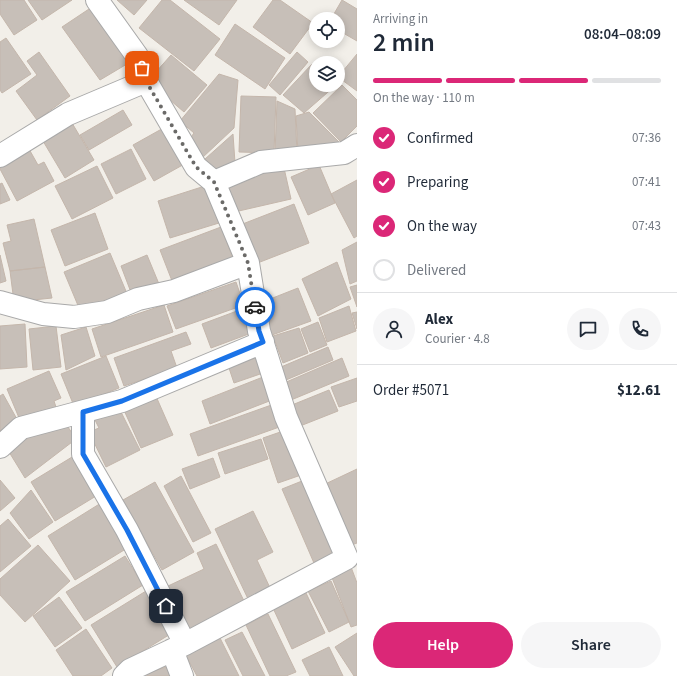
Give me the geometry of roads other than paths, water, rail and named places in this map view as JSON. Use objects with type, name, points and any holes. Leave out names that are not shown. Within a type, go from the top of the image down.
[{"type":"street","points":[[98,0],[137,56],[146,81],[196,167],[214,182],[248,263],[259,331],[286,417],[352,555],[179,647],[130,670],[124,676]]},
{"type":"street","points":[[0,156],[68,114],[146,81]]},
{"type":"street","points":[[214,182],[261,162],[344,153],[357,145]]},
{"type":"street","points":[[0,302],[43,314],[74,317],[107,312],[138,299],[174,291],[248,263]]},
{"type":"street","points":[[0,447],[22,428],[122,401],[263,342]]},
{"type":"street","points":[[83,412],[83,454],[127,530],[179,647],[182,676]]}]
